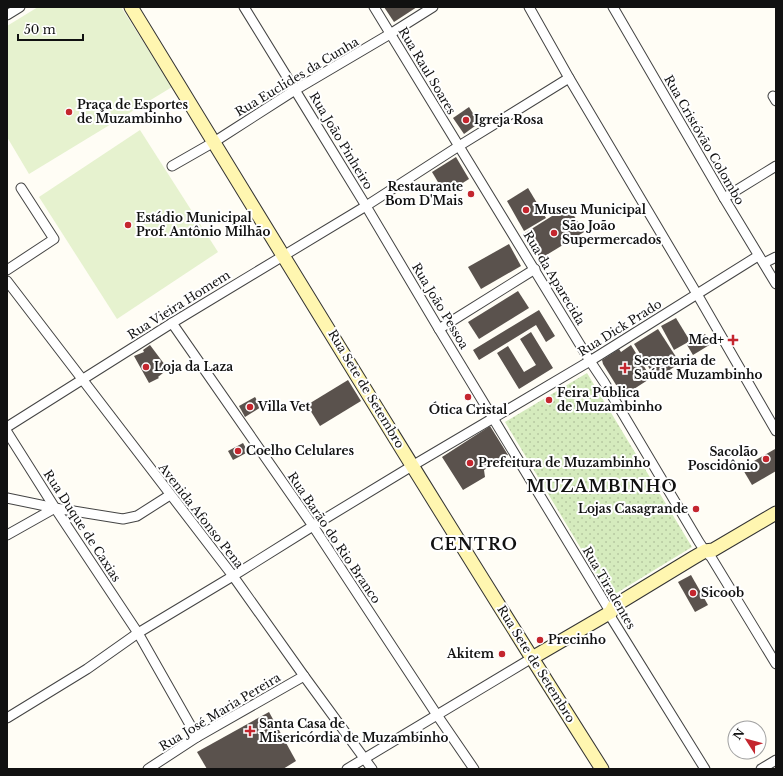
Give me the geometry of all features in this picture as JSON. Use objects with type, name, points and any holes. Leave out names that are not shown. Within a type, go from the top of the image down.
[{"type":"main road","name":"Rua Sete de Setembro","points":[[131,7],[412,466],[602,769]]},
{"type":"main road","points":[[532,658],[610,612],[614,606],[706,551],[713,550],[776,513]]},
{"type":"street","points":[[7,15],[20,7]]},
{"type":"street","name":"Rua João Pinheiro","points":[[244,7],[366,206]]},
{"type":"street","name":"Rua Raul Soares","points":[[374,7],[459,146]]},
{"type":"street","name":"Rua Euclides da Cunha","points":[[172,166],[214,142],[295,90],[433,7]]},
{"type":"street","points":[[529,7],[776,431]]},
{"type":"street","name":"Rua Cristóvão Colombo","points":[[613,7],[724,198],[776,284]]},
{"type":"street","name":"Rua Vieira Homem","points":[[7,427],[172,322],[366,206],[569,78]]},
{"type":"street","name":"Rua da Aparecida","points":[[459,146],[706,551]]},
{"type":"street","points":[[724,198],[776,166]]},
{"type":"street","points":[[7,270],[54,239],[21,188]]},
{"type":"street","name":"Rua João Pessoa","points":[[366,206],[494,419]]},
{"type":"street","name":"Rua Dick Prado","points":[[7,718],[87,669],[138,633],[412,466],[590,362],[697,294],[761,260],[776,256]]},
{"type":"street","points":[[439,329],[535,269]]},
{"type":"street","name":"Avenida Afonso Pena","points":[[7,281],[170,496],[233,576],[372,769]]},
{"type":"street","name":"Rua Barão do Rio Branco","points":[[172,322],[313,526],[474,769]]},
{"type":"street","name":"Rua Tiradentes","points":[[494,419],[610,612],[612,618],[705,769]]},
{"type":"street","name":"Rua Duque de Caxias","points":[[7,432],[55,508],[138,633],[197,737]]},
{"type":"street","points":[[7,498],[55,508],[123,519],[136,516],[170,496]]},
{"type":"street","points":[[7,535],[55,508]]},
{"type":"street","points":[[706,551],[776,664]]},
{"type":"street","points":[[347,769],[532,658]]},
{"type":"street","name":"Rua José Maria Pereira","points":[[148,769],[197,737],[304,676]]},
{"type":"street","points":[[761,769],[776,760]]},
{"type":"green space","name":"Praça de Esportes de Muzambinho","points":[[38,7],[121,7],[172,87],[29,174],[7,137],[7,26]]},
{"type":"green space","name":"Estádio Municipal Prof. Antônio Milhão","points":[[140,130],[218,252],[117,319],[39,197]]},
{"type":"green space","points":[[587,373],[692,547],[610,597],[505,422]]},
{"type":"building","points":[[384,7],[417,7],[394,22]]},
{"type":"building","name":"Igreja Rosa","points":[[469,107],[479,123],[464,134],[453,118]]},
{"type":"building","points":[[456,157],[469,179],[445,194],[432,172]]},
{"type":"building","name":"Museu Municipal","points":[[528,188],[546,218],[524,231],[507,201]]},
{"type":"building","name":"São João Supermercados","points":[[568,206],[584,232],[540,259],[525,233]]},
{"type":"building","points":[[509,244],[521,266],[481,289],[468,267]]},
{"type":"building","points":[[518,291],[529,308],[479,339],[468,322]]},
{"type":"building","points":[[539,310],[555,336],[546,342],[536,325],[479,360],[473,350]]},
{"type":"building","points":[[676,318],[690,341],[674,350],[661,326]]},
{"type":"building","points":[[658,329],[680,363],[656,379],[634,344]]},
{"type":"building","points":[[531,332],[553,368],[519,389],[497,353],[508,346],[524,372],[536,365],[520,339]]},
{"type":"building","points":[[705,334],[711,344],[693,355],[687,345]]},
{"type":"building","points":[[150,345],[168,369],[158,377],[159,378],[149,383],[134,356],[144,352],[143,350]]},
{"type":"building","name":"Secretaria de Saúde Muzambinho","points":[[631,345],[651,378],[623,396],[602,360],[619,349],[621,352]]},
{"type":"building","points":[[348,380],[361,401],[320,426],[307,405]]},
{"type":"building","name":"Villa Vet","points":[[255,397],[261,407],[245,417],[239,406]]},
{"type":"building","name":"Prefeitura de Muzambinho","points":[[490,426],[508,455],[484,470],[485,477],[463,490],[442,457]]},
{"type":"building","name":"Coelho Celulares","points":[[243,443],[248,452],[233,460],[228,451]]},
{"type":"building","name":"Sacolão Poscidônio","points":[[775,449],[776,471],[752,485],[742,468]]},
{"type":"building","name":"Sicoob","points":[[691,575],[708,605],[695,612],[678,582]]},
{"type":"building","name":"Santa Casa de Misericórdia de Muzambinho","points":[[269,712],[296,761],[283,769],[207,769],[197,752]]},
{"type":"place","name":"Praça de Esportes de Muzambinho","points":[[69,112]]},
{"type":"place","name":"Igreja Rosa","points":[[466,120]]},
{"type":"place","name":"Restaurante Bom D'Mais","points":[[471,194]]},
{"type":"place","name":"Museu Municipal","points":[[526,210]]},
{"type":"place","name":"Estádio Municipal Prof. Antônio Milhão","points":[[128,225]]},
{"type":"place","name":"São João Supermercados","points":[[554,233]]},
{"type":"place","name":"Med+","points":[[733,340]]},
{"type":"place","name":"Loja da Laza","points":[[146,367]]},
{"type":"place","name":"Secretaria de Saúde Muzambinho","points":[[625,368]]},
{"type":"place","name":"Ótica Cristal","points":[[468,397]]},
{"type":"place","name":"Feira Pública de Muzambinho","points":[[549,400]]},
{"type":"place","name":"Villa Vet","points":[[250,407]]},
{"type":"place","name":"Coelho Celulares","points":[[238,451]]},
{"type":"place","name":"Sacolão Poscidônio","points":[[766,459]]},
{"type":"place","name":"Prefeitura de Muzambinho","points":[[470,463]]},
{"type":"place","name":"Lojas Casagrande","points":[[696,509]]},
{"type":"place","name":"Sicoob","points":[[693,593]]},
{"type":"place","name":"Precinho","points":[[540,640]]},
{"type":"place","name":"Akitem","points":[[502,654]]},
{"type":"place","name":"Santa Casa de Misericórdia de Muzambinho","points":[[250,731]]},
{"type":"district","name":"MUZAMBINHO","points":[[602,486]]},
{"type":"district","name":"CENTRO","points":[[474,544]]}]
